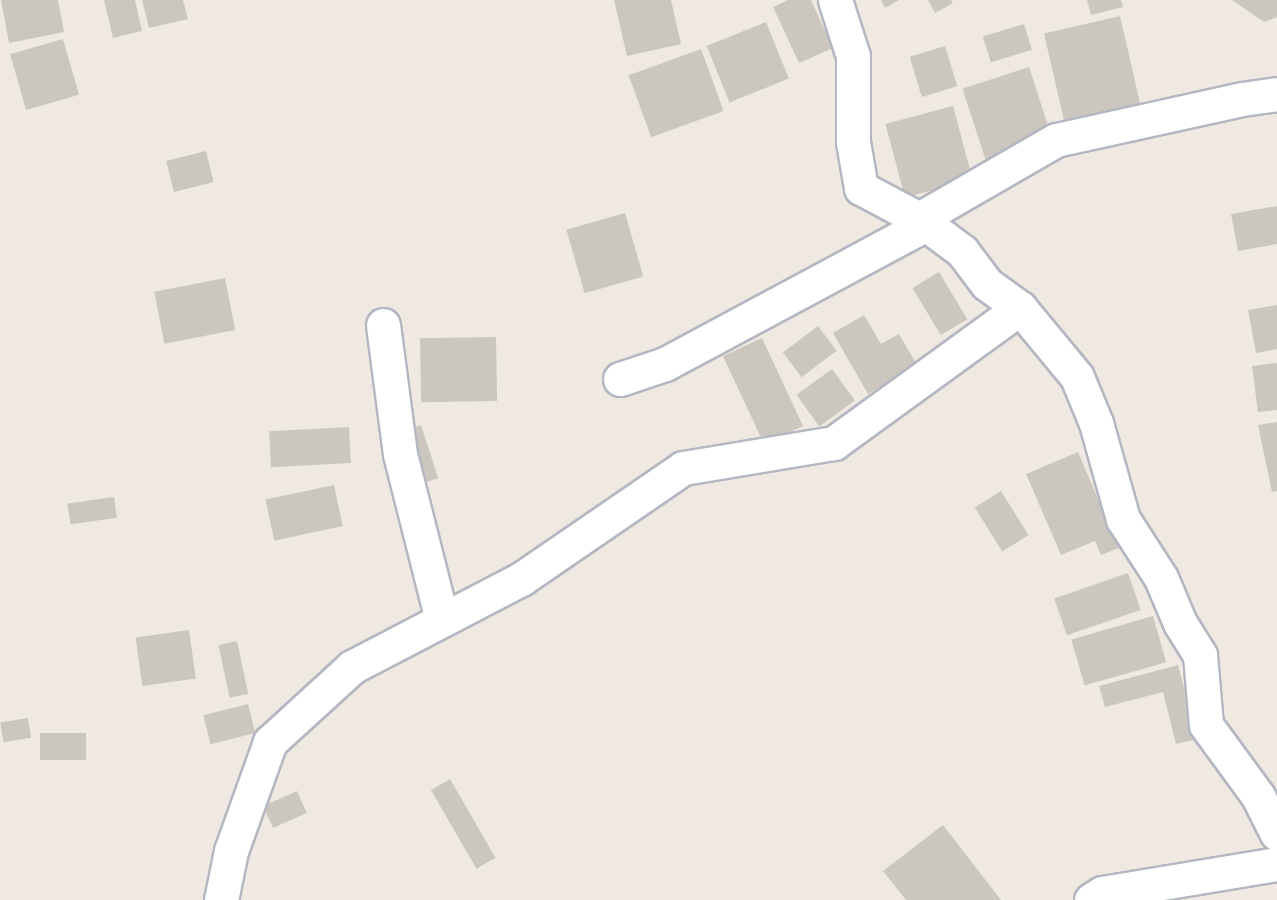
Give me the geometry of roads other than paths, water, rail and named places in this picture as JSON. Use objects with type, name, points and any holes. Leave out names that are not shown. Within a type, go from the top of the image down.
[{"type":"street","points":[[835,0],[853,56],[853,142],[861,188],[923,222],[962,251],[987,285],[1020,308],[1077,376],[1096,423],[1122,519],[1161,578],[1180,623],[1200,655],[1206,725],[1258,795],[1277,834]]},
{"type":"street","points":[[620,379],[665,364],[923,222],[1056,140],[1242,99],[1277,94]]},
{"type":"street","points":[[221,900],[231,851],[270,742],[352,667],[521,579],[683,468],[834,443],[1020,308]]},
{"type":"street","points":[[382,325],[400,454],[442,620]]},
{"type":"street","points":[[1091,900],[1101,893],[1277,864]]}]
